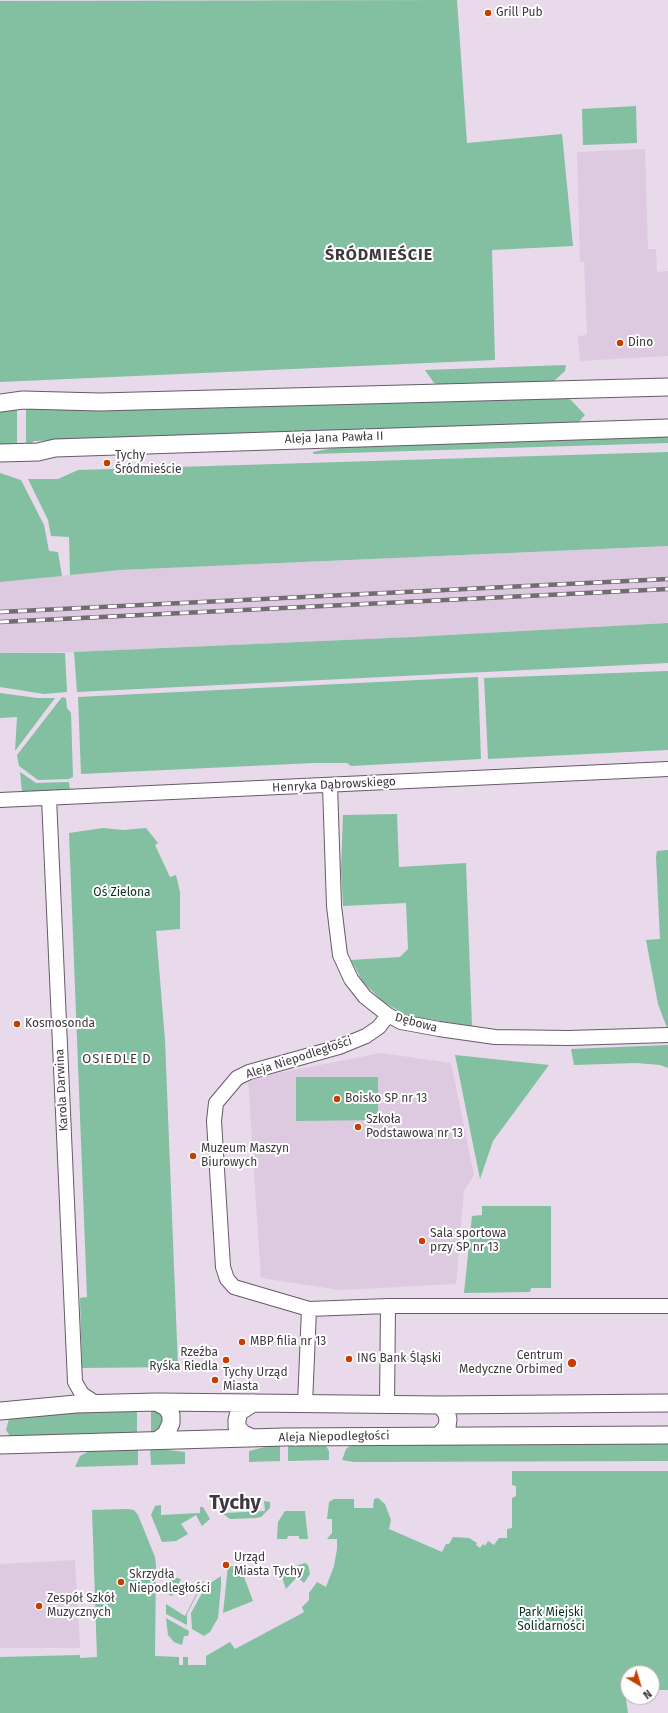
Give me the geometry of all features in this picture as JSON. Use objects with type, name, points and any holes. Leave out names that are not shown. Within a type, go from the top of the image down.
[{"type":"street","points":[[0,403],[23,400],[100,402],[668,387]]},
{"type":"street","name":"Aleja Jana Pawła II","points":[[0,453],[38,452],[55,448],[668,428]]},
{"type":"street","name":"Henryka Dąbrowskiego","points":[[0,800],[668,769]]},
{"type":"street","name":"Dębowa","points":[[330,785],[334,906],[340,956],[351,979],[365,997],[388,1015],[401,1022],[439,1030],[495,1037],[570,1038],[668,1035]]},
{"type":"street","name":"Karola Darwina","points":[[49,798],[75,1382]]},
{"type":"street","name":"Aleja Niepodległości","points":[[388,1015],[379,1027],[366,1036],[339,1047],[256,1070],[237,1078],[216,1103],[214,1121],[222,1267],[227,1279],[234,1287],[309,1309],[388,1306],[668,1306]]},
{"type":"street","points":[[387,1404],[388,1306]]},
{"type":"street","points":[[305,1404],[309,1309]]},
{"type":"street","points":[[75,1382],[82,1394],[97,1404]]},
{"type":"street","points":[[57,1406],[69,1395],[75,1382]]},
{"type":"street","points":[[157,1402],[167,1408],[171,1415],[171,1423],[166,1434],[158,1440]]},
{"type":"street","points":[[2,1412],[57,1406],[157,1402],[440,1405],[668,1403]]},
{"type":"street","points":[[252,1403],[239,1412],[237,1420],[237,1427],[242,1433],[252,1438]]},
{"type":"street","points":[[439,1436],[447,1427],[448,1419],[446,1412],[440,1405]]},
{"type":"street","name":"Aleja Niepodległości","points":[[3,1443],[252,1438],[668,1435]]},
{"type":"shaded area","points":[[645,149],[648,249],[656,249],[657,272],[668,271],[668,356],[580,361],[578,336],[587,335],[584,262],[580,262],[577,152]]},
{"type":"shaded area","points":[[668,546],[668,623],[413,637],[77,652],[0,653],[0,582],[120,570]]},
{"type":"shaded area","name":"Szkoła Podstawowa nr 13","points":[[381,1053],[451,1063],[474,1175],[464,1191],[456,1284],[340,1290],[261,1278],[248,1079]]},
{"type":"shaded area","name":"Zespół Szkół Muzycznych","points":[[75,1560],[80,1648],[0,1648],[0,1564]]},
{"type":"green space","points":[[457,0],[467,143],[562,134],[573,246],[492,250],[495,360],[0,382],[0,1]]},
{"type":"green space","points":[[636,106],[637,143],[583,145],[582,109]]},
{"type":"green space","points":[[566,365],[565,371],[553,382],[445,387],[434,383],[425,370]]},
{"type":"green space","points":[[565,398],[571,400],[585,415],[576,425],[34,441],[26,448],[26,404]]},
{"type":"green space","points":[[17,404],[17,448],[0,449],[0,411],[9,411]]},
{"type":"green space","points":[[668,436],[668,443],[313,454],[313,452],[348,445]]},
{"type":"green space","points":[[668,452],[668,546],[120,570],[70,575],[69,537],[51,536],[48,520],[28,479],[58,479],[78,470]]},
{"type":"green space","points":[[0,473],[21,480],[44,525],[49,551],[58,552],[62,576],[0,582]]},
{"type":"green space","points":[[668,623],[668,663],[77,692],[74,652],[413,637]]},
{"type":"green space","points":[[0,653],[65,653],[67,692],[44,694],[0,687]]},
{"type":"green space","points":[[668,671],[668,750],[488,759],[484,678]]},
{"type":"green space","points":[[478,677],[481,759],[351,766],[347,763],[314,763],[81,774],[78,697]]},
{"type":"green space","points":[[0,693],[37,698],[55,698],[15,751],[17,717],[0,718]]},
{"type":"green space","points":[[62,697],[66,698],[67,708],[71,713],[73,777],[69,779],[38,780],[19,766],[17,755]]},
{"type":"green space","points":[[20,772],[36,783],[69,782],[70,790],[22,792]]},
{"type":"green space","points":[[397,814],[399,867],[466,863],[472,1026],[408,1016],[383,1002],[363,982],[351,960],[400,957],[408,949],[406,903],[343,906],[341,870],[343,815]]},
{"type":"green space","name":"Oś Zielona","points":[[103,828],[123,830],[146,828],[158,843],[155,845],[170,877],[176,875],[180,892],[180,929],[156,931],[165,1040],[178,1367],[82,1368],[80,1298],[87,1297],[69,833]]},
{"type":"green space","points":[[668,850],[667,1028],[658,1004],[646,940],[660,939],[656,857],[657,851]]},
{"type":"green space","points":[[668,1045],[668,1068],[660,1065],[637,1063],[574,1065],[571,1049]]},
{"type":"green space","points":[[455,1055],[549,1065],[493,1141],[480,1179]]},
{"type":"green space","name":"Boisko SP nr 13","points":[[296,1077],[378,1077],[378,1120],[296,1121]]},
{"type":"green space","points":[[482,1206],[551,1206],[551,1288],[531,1288],[530,1292],[464,1293],[472,1216],[482,1215]]},
{"type":"green space","points":[[151,1408],[161,1413],[164,1417],[163,1427],[151,1434]]},
{"type":"green space","points":[[137,1409],[137,1434],[11,1438],[6,1430],[9,1419],[16,1415]]},
{"type":"green space","points":[[668,1443],[668,1461],[354,1462],[342,1460],[346,1449],[352,1444]]},
{"type":"green space","points":[[288,1444],[321,1444],[326,1446],[329,1451],[329,1460],[288,1461]]},
{"type":"green space","points":[[273,1445],[280,1445],[280,1461],[249,1462],[249,1451]]},
{"type":"green space","points":[[138,1448],[138,1465],[75,1467],[80,1456],[91,1450]]},
{"type":"green space","points":[[150,1448],[185,1452],[185,1464],[151,1465]]},
{"type":"green space","name":"Park Miejski Solidarności","points":[[512,1471],[668,1471],[668,1690],[660,1690],[660,1665],[620,1665],[620,1705],[627,1705],[628,1713],[0,1713],[0,1657],[80,1655],[80,1658],[97,1657],[92,1510],[128,1509],[134,1510],[138,1515],[155,1557],[156,1565],[155,1656],[179,1657],[179,1665],[183,1665],[183,1657],[188,1657],[188,1665],[206,1665],[206,1656],[230,1642],[235,1649],[304,1612],[302,1607],[309,1600],[309,1593],[317,1582],[326,1587],[334,1566],[337,1549],[337,1539],[327,1539],[332,1533],[332,1519],[327,1519],[329,1502],[334,1499],[354,1499],[354,1508],[373,1508],[374,1499],[378,1498],[385,1504],[391,1520],[389,1529],[442,1552],[446,1544],[449,1544],[453,1537],[469,1538],[477,1543],[476,1545],[480,1548],[483,1544],[485,1546],[488,1541],[494,1545],[499,1538],[507,1538],[507,1529],[512,1528],[512,1498],[516,1496],[516,1486],[512,1485]]},
{"type":"green space","points":[[264,1501],[270,1502],[270,1508],[261,1517],[256,1518],[230,1519],[223,1514],[219,1507],[219,1504],[224,1502],[225,1513],[265,1511]]},
{"type":"green space","points":[[161,1505],[161,1515],[200,1513],[200,1507],[203,1507],[210,1519],[202,1526],[196,1515],[181,1524],[188,1534],[176,1541],[162,1542],[151,1515],[155,1506]]},
{"type":"green space","points":[[285,1511],[305,1511],[308,1539],[299,1539],[299,1536],[288,1536],[287,1539],[277,1539],[278,1522]]},
{"type":"green space","points":[[305,1563],[308,1565],[310,1574],[304,1583],[297,1577],[286,1589],[280,1571]]},
{"type":"green space","points":[[228,1566],[245,1566],[247,1572],[243,1574],[253,1601],[223,1613]]},
{"type":"green space","points":[[166,1575],[181,1579],[172,1596],[166,1593]]},
{"type":"green space","points":[[221,1576],[218,1618],[210,1632],[204,1636],[192,1629],[191,1613],[206,1586]]},
{"type":"green space","points":[[203,1581],[187,1614],[187,1625],[166,1614],[166,1604],[185,1616]]},
{"type":"green space","points":[[166,1618],[189,1631],[188,1636],[184,1636],[182,1645],[174,1642],[168,1635]]},
{"type":"railway","points":[[0,612],[668,579]]},
{"type":"railway","points":[[0,622],[668,589]]},
{"type":"place","name":"Grill Pub","points":[[488,13]]},
{"type":"place","name":"Dino","points":[[620,343]]},
{"type":"place","name":"Tychy Śródmieście","points":[[107,463]]},
{"type":"place","name":"Kosmosonda","points":[[17,1024]]},
{"type":"place","name":"Boisko SP nr 13","points":[[337,1099]]},
{"type":"place","name":"Szkoła Podstawowa nr 13","points":[[358,1127]]},
{"type":"place","name":"Muzeum Maszyn Biurowych","points":[[193,1156]]},
{"type":"place","name":"Sala sportowa przy SP nr 13","points":[[422,1241]]},
{"type":"place","name":"MBP filia nr 13","points":[[242,1342]]},
{"type":"place","name":"ING Bank Śląski","points":[[349,1359]]},
{"type":"place","name":"Rzeźba Ryśka Riedla","points":[[226,1360]]},
{"type":"place","name":"Centrum Medyczne Orbimed","points":[[572,1363]]},
{"type":"place","name":"Tychy Urząd Miasta","points":[[215,1380]]},
{"type":"place","name":"Urząd Miasta Tychy","points":[[226,1565]]},
{"type":"place","name":"Skrzydła Niepodległości","points":[[121,1582]]},
{"type":"place","name":"Zespół Szkół Muzycznych","points":[[39,1606]]},
{"type":"district","name":"ŚRÓDMIEŚCIE","points":[[379,256]]},
{"type":"district","name":"OSIEDLE D","points":[[117,1059]]},
{"type":"district","name":"Tychy","points":[[235,1503]]}]
